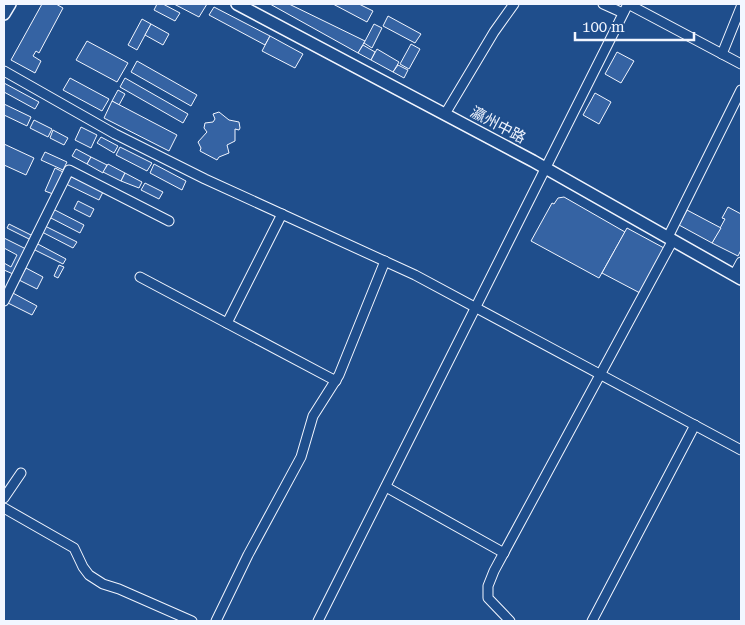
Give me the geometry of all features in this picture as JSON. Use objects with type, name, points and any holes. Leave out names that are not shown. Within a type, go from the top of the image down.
[{"type":"main road","points":[[4,14],[10,4]]},
{"type":"main road","name":"瀛州中路","points":[[237,4],[545,167],[738,277]]},
{"type":"street","points":[[603,4],[623,13]]},
{"type":"street","points":[[318,621],[628,4],[741,64]]},
{"type":"street","points":[[445,114],[511,5]]},
{"type":"street","points":[[722,54],[741,7]]},
{"type":"street","points":[[4,72],[115,134],[385,261],[741,450]]},
{"type":"street","points":[[510,621],[488,598],[488,586],[671,239],[741,90]]},
{"type":"street","points":[[4,301],[69,170],[169,221]]},
{"type":"street","points":[[227,322],[282,214]]},
{"type":"street","points":[[216,621],[248,555],[301,458],[313,416],[336,381],[385,261]]},
{"type":"street","points":[[738,277],[741,262]]},
{"type":"street","points":[[140,277],[336,381]]},
{"type":"street","points":[[592,621],[695,425]]},
{"type":"street","points":[[4,498],[21,473]]},
{"type":"street","points":[[386,486],[504,553]]},
{"type":"street","points":[[4,508],[74,548],[82,568],[90,576],[103,584],[119,589],[192,621]]},
{"type":"building","points":[[42,4],[56,4],[63,8],[39,53],[36,51],[33,56],[41,61],[35,73],[11,60]]},
{"type":"building","points":[[157,4],[163,4],[180,13],[175,21],[154,10]]},
{"type":"building","points":[[174,4],[207,4],[199,17]]},
{"type":"building","points":[[270,4],[289,4],[365,41],[358,53]]},
{"type":"building","points":[[333,4],[359,4],[373,11],[367,22]]},
{"type":"building","points":[[214,7],[270,36],[265,45],[209,15]]},
{"type":"building","points":[[388,16],[421,34],[415,43],[383,26]]},
{"type":"building","points":[[142,19],[151,24],[137,50],[128,45]]},
{"type":"building","points":[[151,24],[169,34],[163,45],[145,35]]},
{"type":"building","points":[[374,24],[382,28],[372,48],[364,43]]},
{"type":"building","points":[[270,36],[303,54],[295,68],[262,51]]},
{"type":"building","points":[[87,41],[128,63],[117,82],[76,60]]},
{"type":"building","points":[[411,44],[420,49],[409,69],[400,64]]},
{"type":"building","points":[[363,45],[375,52],[371,60],[358,53]]},
{"type":"building","points":[[377,49],[399,62],[393,72],[371,60]]},
{"type":"building","points":[[617,52],[634,61],[621,83],[605,74]]},
{"type":"building","points":[[137,61],[197,95],[191,106],[131,72]]},
{"type":"building","points":[[398,65],[408,70],[404,78],[393,72]]},
{"type":"building","points":[[70,78],[109,99],[102,111],[63,90]]},
{"type":"building","points":[[125,78],[188,114],[183,123],[120,87]]},
{"type":"building","points":[[4,83],[39,102],[35,109],[4,92]]},
{"type":"building","points":[[118,90],[125,94],[119,105],[112,101]]},
{"type":"building","points":[[595,93],[611,102],[599,124],[583,115]]},
{"type":"building","points":[[112,101],[177,135],[169,151],[104,118]]},
{"type":"building","points":[[4,104],[31,117],[27,126],[4,115]]},
{"type":"building","points":[[219,112],[229,120],[239,122],[240,128],[239,130],[235,129],[235,141],[227,145],[229,153],[219,157],[217,160],[200,151],[201,148],[198,142],[207,132],[204,128],[205,123],[213,122],[215,119],[213,114]]},
{"type":"building","points":[[34,120],[52,129],[48,137],[30,128]]},
{"type":"building","points":[[81,127],[97,135],[91,148],[75,140]]},
{"type":"building","points":[[53,130],[68,138],[64,145],[50,138]]},
{"type":"building","points":[[101,137],[118,146],[114,153],[97,143]]},
{"type":"building","points":[[4,144],[34,158],[26,175],[4,165]]},
{"type":"building","points":[[120,147],[152,163],[147,171],[116,155]]},
{"type":"building","points":[[76,149],[91,157],[87,164],[72,156]]},
{"type":"building","points":[[45,152],[67,162],[63,170],[41,160]]},
{"type":"building","points":[[91,157],[107,165],[103,173],[87,164]]},
{"type":"building","points":[[108,164],[125,173],[121,181],[103,172]]},
{"type":"building","points":[[154,164],[186,181],[182,190],[150,173]]},
{"type":"building","points":[[55,168],[63,172],[53,194],[45,191]]},
{"type":"building","points":[[125,173],[142,182],[139,188],[121,181]]},
{"type":"building","points":[[70,176],[103,192],[99,200],[66,184]]},
{"type":"building","points":[[145,183],[163,192],[159,199],[141,190]]},
{"type":"building","points":[[564,197],[625,232],[599,278],[531,241],[552,203],[554,204],[558,198]]},
{"type":"building","points":[[78,201],[94,209],[90,217],[74,209]]},
{"type":"building","points":[[728,207],[741,214],[741,250],[738,256],[712,243],[725,219],[722,218]]},
{"type":"building","points":[[53,209],[84,225],[80,233],[49,217]]},
{"type":"building","points":[[687,210],[721,228],[712,243],[679,225]]},
{"type":"building","points":[[9,224],[33,236],[31,240],[7,228]]},
{"type":"building","points":[[45,226],[77,242],[73,248],[42,232]]},
{"type":"building","points":[[627,228],[664,248],[640,293],[602,273]]},
{"type":"building","points":[[4,238],[26,249],[13,274],[4,270],[4,263],[11,267],[17,255],[4,248]]},
{"type":"building","points":[[36,243],[66,259],[63,264],[33,249]]},
{"type":"building","points":[[59,265],[64,267],[58,278],[54,276]]},
{"type":"building","points":[[26,268],[43,277],[37,289],[19,280]]},
{"type":"building","points":[[11,292],[37,306],[32,315],[6,302]]}]
